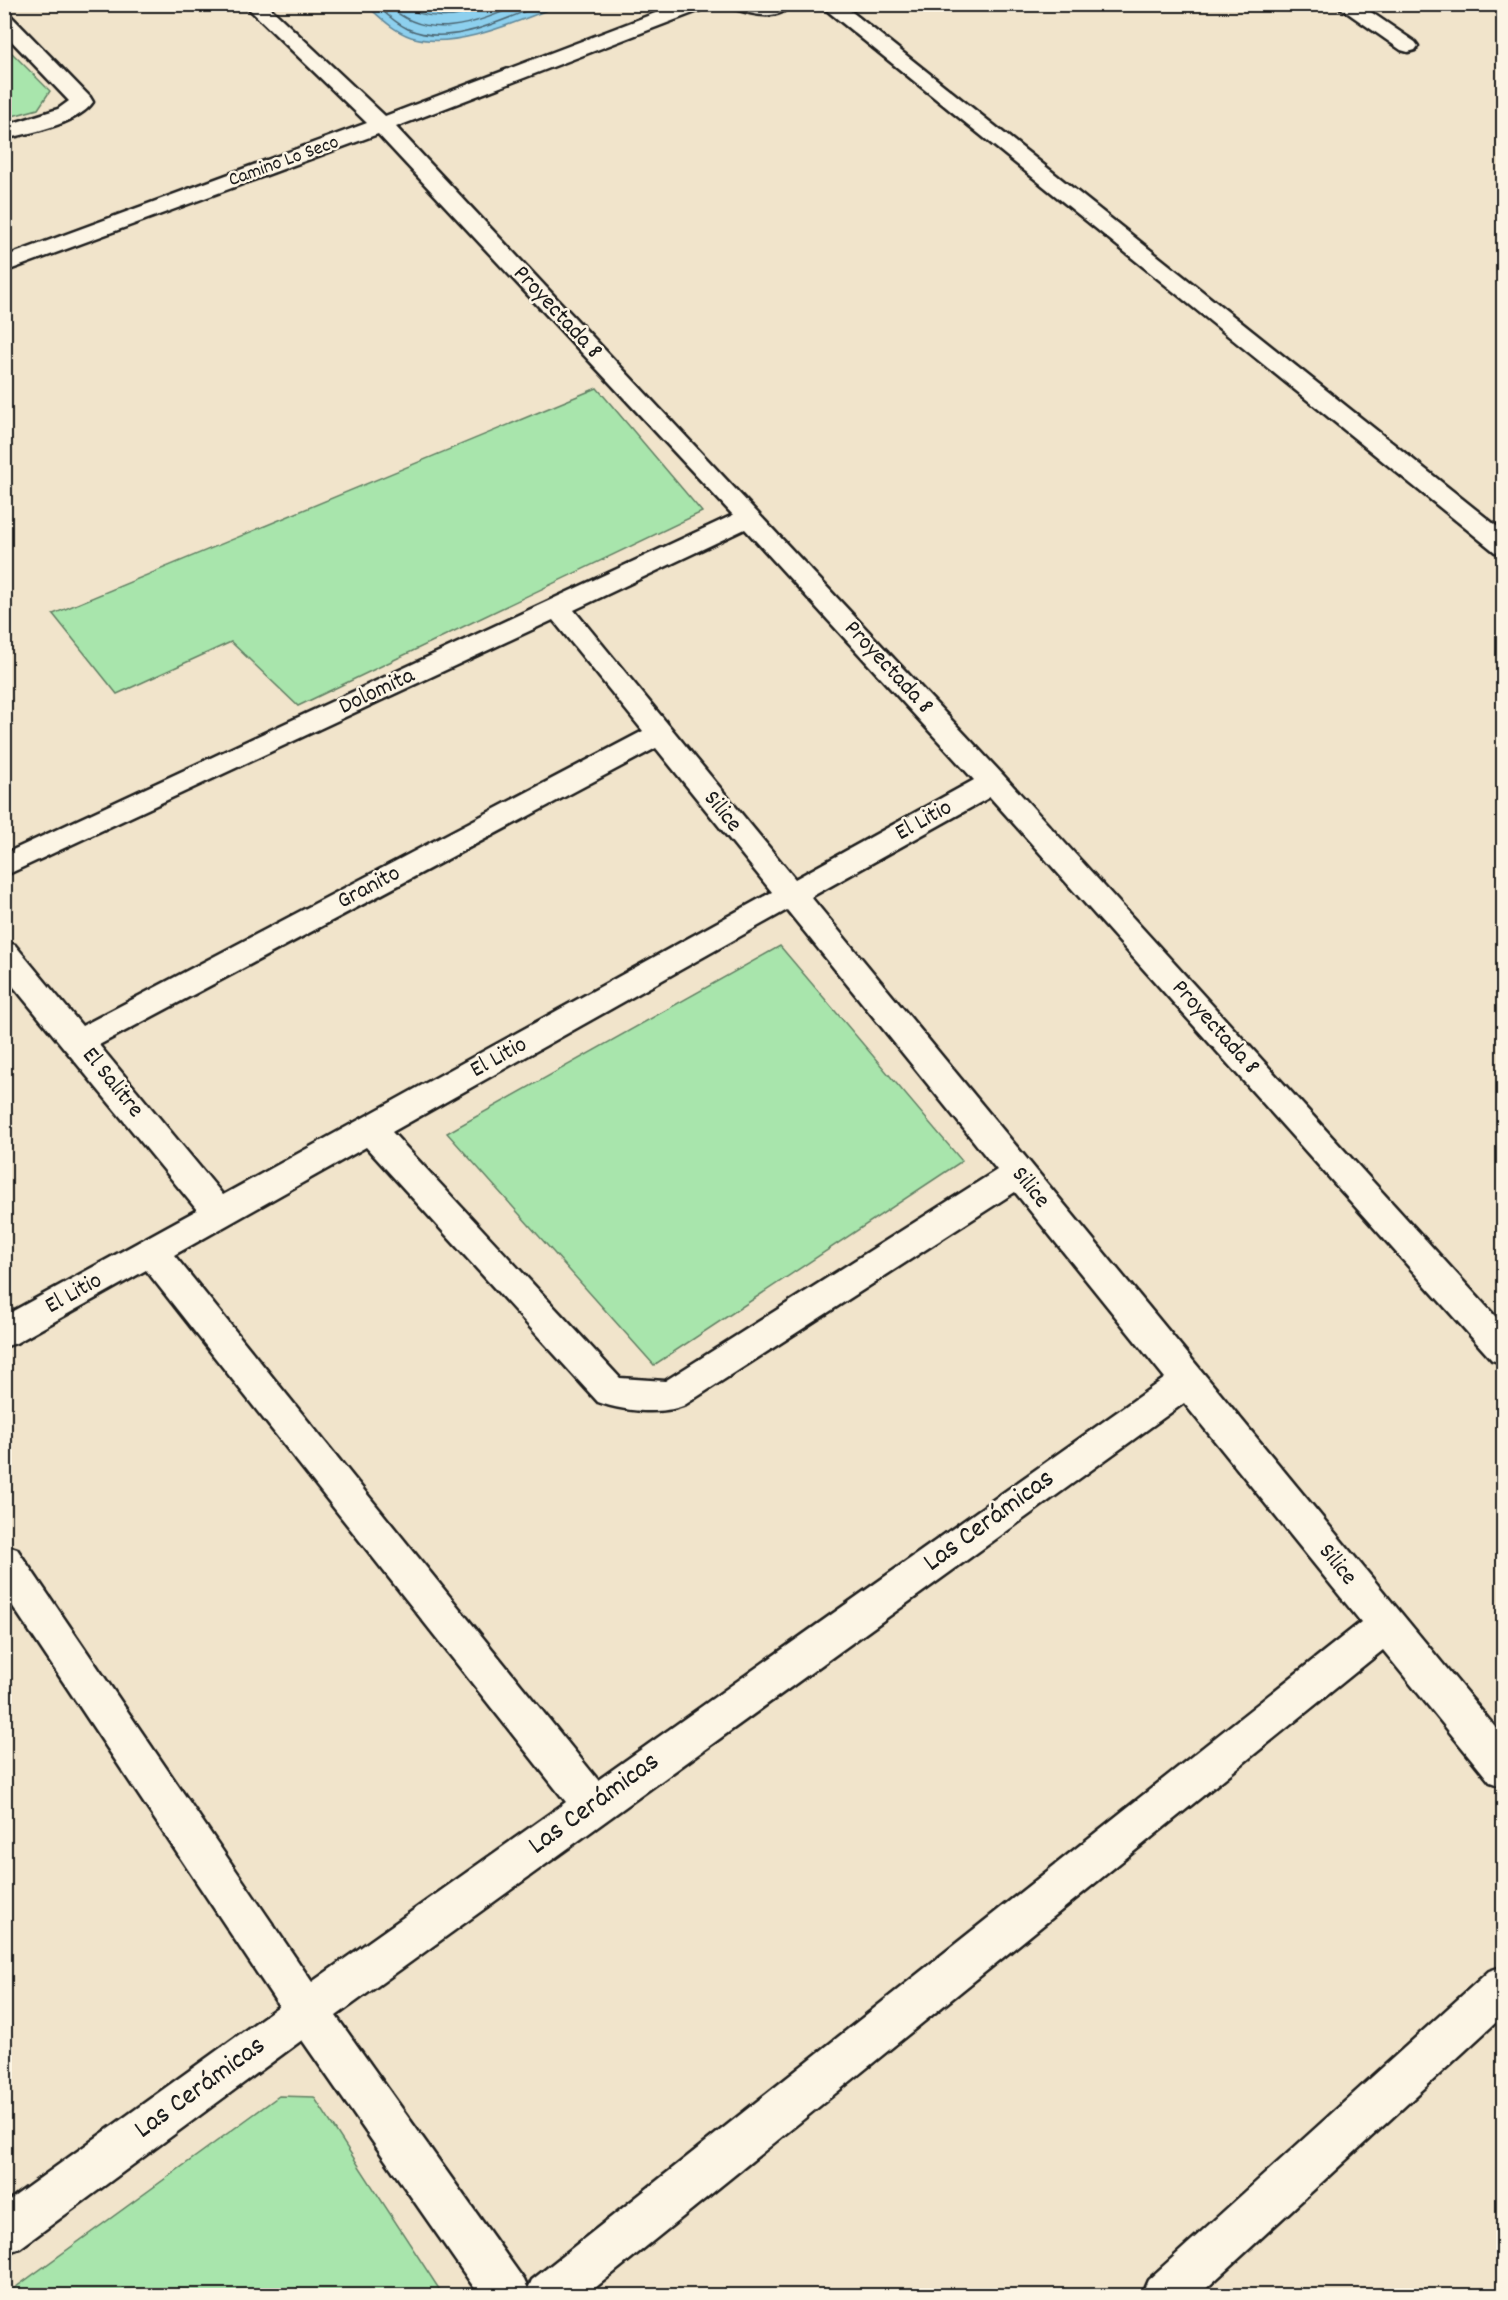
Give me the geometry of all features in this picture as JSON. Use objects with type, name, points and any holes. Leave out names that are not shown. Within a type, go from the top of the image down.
[{"type":"street","name":"Proyectada 8","points":[[254,4],[382,125],[749,517],[993,782],[1503,1350]]},
{"type":"street","name":"Camino Lo Seco","points":[[4,265],[382,125],[699,4]]},
{"type":"street","points":[[738,4],[759,9],[777,8],[781,4]]},
{"type":"street","points":[[829,4],[1503,546]]},
{"type":"street","points":[[1345,4],[1408,46]]},
{"type":"street","points":[[4,20],[82,102],[66,114],[4,133]]},
{"type":"street","name":"Dolomita","points":[[4,866],[749,517]]},
{"type":"street","name":"Silice","points":[[557,607],[1503,1769]]},
{"type":"street","name":"Granito","points":[[78,1042],[660,734]]},
{"type":"street","name":"El Litio","points":[[4,1333],[993,782]]},
{"type":"street","name":"El Salitre","points":[[4,953],[219,1213]]},
{"type":"street","points":[[370,1130],[611,1392],[670,1396],[1019,1173]]},
{"type":"street","points":[[151,1251],[594,1806]]},
{"type":"street","name":"Las Cerámicas","points":[[8,2221],[307,2011],[1188,1381]]},
{"type":"street","points":[[4,1561],[307,2011],[508,2295]]},
{"type":"street","points":[[548,2295],[1386,1624]]},
{"type":"street","points":[[1164,2295],[1503,1986]]},
{"type":"green space","points":[[4,45],[50,91],[38,109],[5,118]]},
{"type":"green space","points":[[597,388],[702,512],[298,706],[231,642],[117,694],[53,614]]},
{"type":"green space","points":[[780,946],[962,1161],[654,1365],[447,1133]]},
{"type":"green space","points":[[279,2096],[314,2097],[443,2295],[5,2295]]},
{"type":"water","points":[[366,5],[560,5],[487,32],[447,40],[428,40],[411,37],[398,31]]}]
